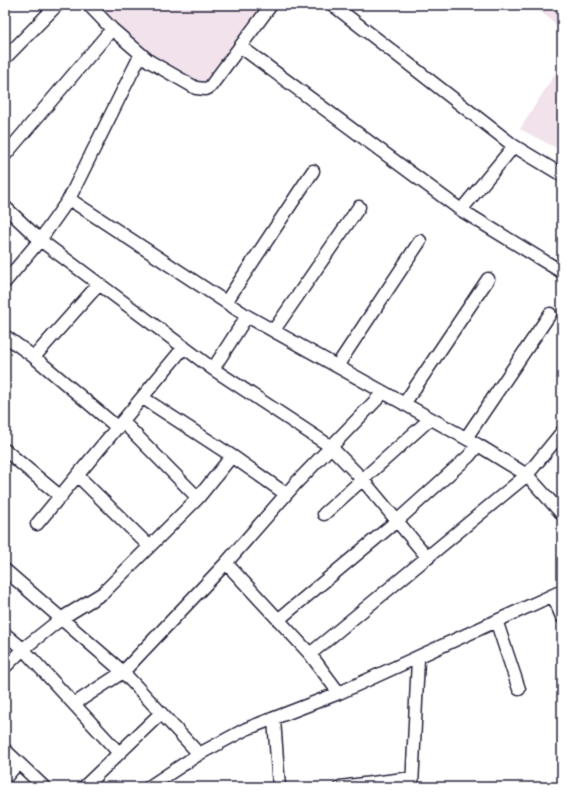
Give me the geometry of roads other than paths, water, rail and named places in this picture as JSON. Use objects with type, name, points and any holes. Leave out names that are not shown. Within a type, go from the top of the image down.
[{"type":"street","points":[[5,58],[57,5]]},
{"type":"street","points":[[89,5],[112,29],[149,62],[196,88],[206,89],[210,88],[271,5]]},
{"type":"street","points":[[333,5],[514,146],[562,175]]},
{"type":"street","points":[[5,155],[112,29]]},
{"type":"street","points":[[241,47],[461,210],[562,272]]},
{"type":"street","points":[[5,282],[40,240],[69,199],[141,54]]},
{"type":"street","points":[[461,210],[514,146]]},
{"type":"street","points":[[226,302],[313,171]]},
{"type":"street","points":[[69,199],[247,316],[466,438],[527,475],[562,514]]},
{"type":"street","points":[[5,207],[40,240],[184,348],[213,369],[330,446],[362,479],[398,520],[428,558]]},
{"type":"street","points":[[274,330],[359,207]]},
{"type":"street","points":[[337,366],[420,241]]},
{"type":"street","points":[[404,404],[488,279]]},
{"type":"street","points":[[34,357],[99,284]]},
{"type":"street","points":[[466,438],[550,314]]},
{"type":"street","points":[[213,369],[247,316]]},
{"type":"street","points":[[5,336],[120,425],[198,498]]},
{"type":"street","points":[[38,524],[184,348]]},
{"type":"street","points":[[74,704],[123,672],[226,563],[330,446],[383,392]]},
{"type":"street","points":[[142,398],[232,456],[286,494]]},
{"type":"street","points":[[324,514],[430,419]]},
{"type":"street","points":[[310,654],[527,475],[562,432]]},
{"type":"street","points":[[278,620],[398,520],[470,456],[478,445]]},
{"type":"street","points":[[5,450],[61,497]]},
{"type":"street","points":[[5,667],[23,649],[62,618],[103,593],[198,498],[232,456]]},
{"type":"street","points":[[78,476],[149,546]]},
{"type":"street","points":[[226,563],[310,654],[339,693]]},
{"type":"street","points":[[5,570],[123,672],[199,754]]},
{"type":"street","points":[[149,787],[199,754],[246,729],[339,693],[418,659],[557,594],[562,617]]},
{"type":"street","points":[[497,623],[519,689]]},
{"type":"street","points":[[5,634],[23,649],[119,752]]},
{"type":"street","points":[[340,787],[412,783],[418,659]]},
{"type":"street","points":[[84,787],[161,713]]},
{"type":"street","points":[[274,719],[279,787]]},
{"type":"street","points":[[5,750],[44,787]]},
{"type":"street","points":[[5,778],[18,763]]}]
